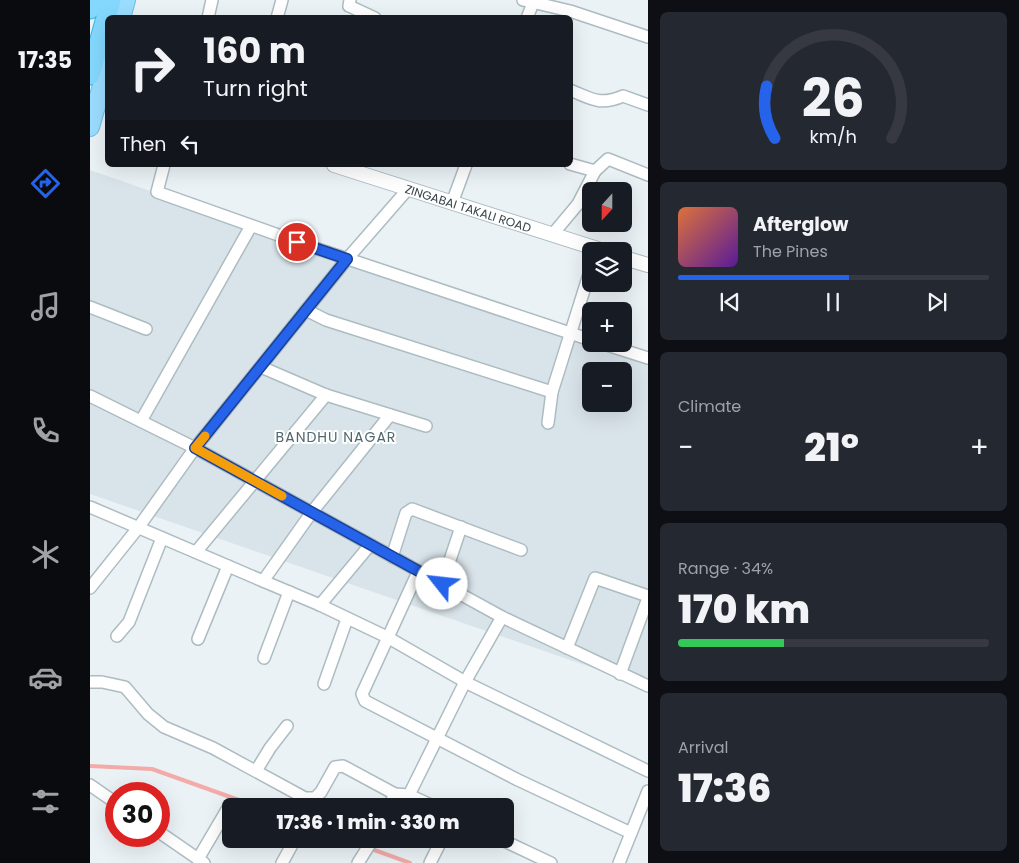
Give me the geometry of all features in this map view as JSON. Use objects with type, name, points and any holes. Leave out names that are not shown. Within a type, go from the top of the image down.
[{"type":"highway","points":[[90,9],[92,0]]},
{"type":"highway","points":[[109,15],[111,0]]},
{"type":"highway","points":[[97,86],[105,37]]},
{"type":"main road","points":[[122,15],[126,0]]},
{"type":"main road","points":[[90,127],[97,86],[105,71]]},
{"type":"street","points":[[209,15],[212,0]]},
{"type":"street","points":[[278,15],[282,0]]},
{"type":"street","points":[[527,15],[528,2],[570,11],[648,37]]},
{"type":"street","points":[[349,3],[370,15]]},
{"type":"street","points":[[573,91],[595,100],[610,102],[624,96],[648,105]]},
{"type":"street","points":[[552,235],[578,204],[595,171],[608,158],[648,175]]},
{"type":"street","points":[[573,165],[595,171]]},
{"type":"street","points":[[163,167],[157,192],[347,259],[582,337]]},
{"type":"street","name":"ZINGABAI TAKALI ROAD","points":[[340,167],[582,245]]},
{"type":"street","points":[[452,203],[465,167]]},
{"type":"street","points":[[90,588],[138,528],[195,448],[347,259],[408,189]]},
{"type":"street","points":[[141,421],[251,226]]},
{"type":"street","points":[[632,260],[648,265]]},
{"type":"street","points":[[548,423],[552,392],[584,292]]},
{"type":"street","points":[[90,307],[146,329]]},
{"type":"street","points":[[306,310],[326,320],[552,392]]},
{"type":"street","points":[[629,352],[648,358]]},
{"type":"street","points":[[261,368],[326,395],[426,426]]},
{"type":"street","points":[[196,552],[326,395]]},
{"type":"street","points":[[90,397],[195,448],[502,617],[648,686]]},
{"type":"street","points":[[263,581],[312,512],[390,415]]},
{"type":"street","points":[[90,507],[320,605],[347,620],[387,637],[465,682],[648,771]]},
{"type":"street","points":[[392,557],[406,513],[412,509],[521,550]]},
{"type":"street","points":[[442,584],[460,527]]},
{"type":"street","points":[[117,636],[129,622],[162,538]]},
{"type":"street","points":[[320,605],[370,545]]},
{"type":"street","points":[[198,639],[228,566]]},
{"type":"street","points":[[418,572],[362,694],[365,701],[518,780],[631,834]]},
{"type":"street","points":[[567,648],[595,578],[648,597],[620,674]]},
{"type":"street","points":[[264,658],[289,592]]},
{"type":"street","points":[[409,795],[465,682],[502,617]]},
{"type":"street","points":[[324,684],[347,620]]},
{"type":"street","points":[[90,682],[102,682],[126,687],[148,714],[164,727],[213,748],[305,798],[315,798],[321,792],[335,768],[343,766],[395,794],[409,795],[416,798]]},
{"type":"street","points":[[256,771],[270,748],[287,726]]},
{"type":"street","points":[[90,785],[105,795]]},
{"type":"street","points":[[619,863],[648,791]]},
{"type":"street","points":[[393,798],[395,794]]},
{"type":"street","points":[[170,840],[201,861],[222,820]]},
{"type":"street","points":[[514,846],[551,863]]},
{"type":"street","points":[[282,863],[290,848]]},
{"type":"street","points":[[358,863],[367,848]]},
{"type":"street","points":[[431,861],[438,848]]},
{"type":"shaded area","name":"BANDHU NAGAR","points":[[90,170],[582,341],[582,352],[613,352],[648,364],[648,687],[90,494]]},
{"type":"waterway","points":[[90,766],[152,769],[233,798]]},
{"type":"waterway","points":[[369,848],[410,863]]},
{"type":"slow traffic","points":[[205,436],[195,448],[282,496]]},
{"type":"district","name":"BANDHU NAGAR","points":[[336,437]]},
{"type":"route","points":[[297,242],[347,259],[195,448],[442,584]]}]
